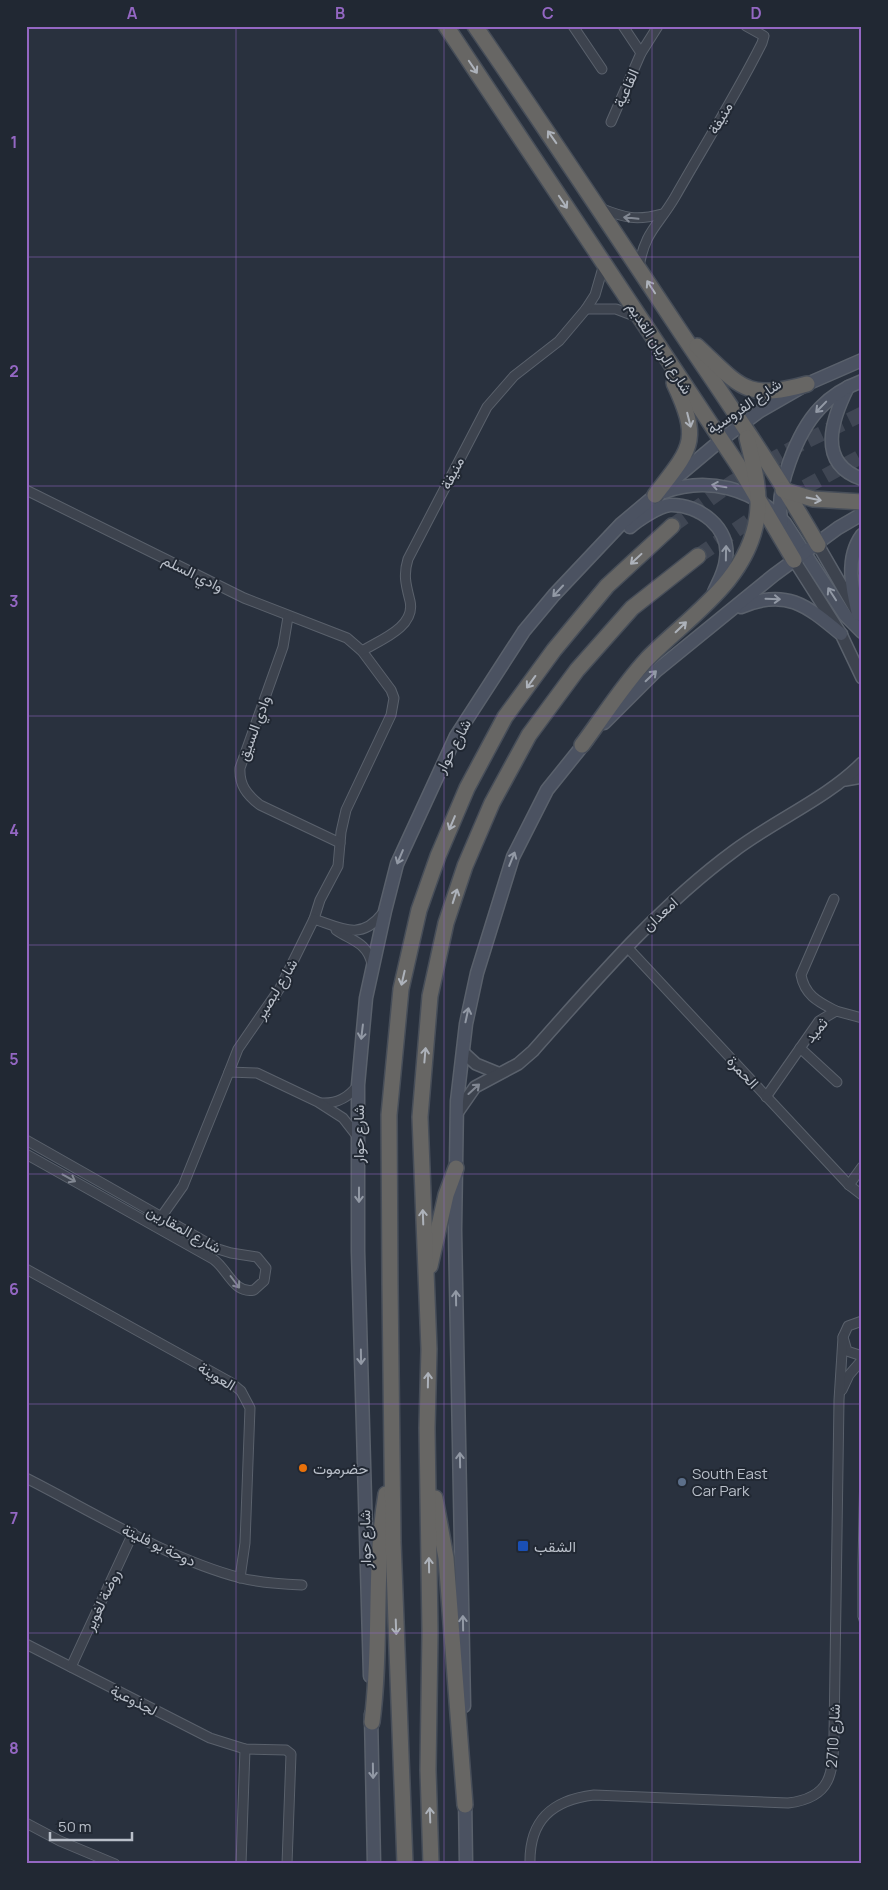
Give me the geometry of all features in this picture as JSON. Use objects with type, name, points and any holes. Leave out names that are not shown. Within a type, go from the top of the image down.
[{"type":"highway","name":"شارع الريان القديم","points":[[446,26],[738,464],[758,500],[806,553]]},
{"type":"highway","name":"شارع الريان القديم","points":[[475,26],[600,208],[784,489],[806,553]]},
{"type":"highway","points":[[678,328],[725,373],[745,387],[764,393],[779,392],[807,384]]},
{"type":"highway","points":[[655,495],[680,463],[687,449],[691,431],[689,417],[656,343]]},
{"type":"highway","points":[[582,745],[646,661],[731,578],[746,552],[757,517],[758,500],[756,476],[743,424]]},
{"type":"highway","points":[[738,464],[756,476],[784,489],[813,499],[862,502]]},
{"type":"highway","name":"شارع حوار","points":[[405,1864],[393,1541],[390,1116],[401,989],[419,910],[438,856],[467,788],[505,717],[554,650],[607,586],[672,526]]},
{"type":"highway","points":[[431,1864],[428,1770],[430,1633],[427,1458],[428,1349],[420,1117],[430,996],[446,923],[465,866],[492,803],[529,734],[577,670],[632,608],[698,556]]},
{"type":"highway","points":[[426,1287],[446,1195],[456,1168]]},
{"type":"highway","points":[[372,1722],[377,1685],[382,1515],[393,1456]]},
{"type":"highway","points":[[427,1458],[446,1558],[465,1805]]},
{"type":"main road","name":"شارع الفروسية","points":[[655,495],[721,440],[760,411],[807,384],[862,360]]},
{"type":"main road","points":[[781,519],[784,489],[797,443],[810,420],[829,399],[862,381]]},
{"type":"main road","points":[[848,387],[834,415],[831,440],[837,459],[846,470],[862,479]]},
{"type":"main road","points":[[655,495],[682,485],[707,484],[730,488],[758,500],[781,519],[806,553],[845,614],[862,632]]},
{"type":"main road","name":"شارع حوار","points":[[374,1864],[372,1722],[361,1399],[358,1137],[358,1085],[363,1028],[372,966],[397,864],[456,736],[494,674],[524,631],[583,564],[622,524],[655,495]]},
{"type":"main road","points":[[583,564],[639,519],[668,505],[692,508],[712,520],[726,541],[726,558],[723,574],[711,598]]},
{"type":"main road","points":[[466,1864],[456,1168],[457,1113],[466,1024],[477,973],[513,857],[546,790],[582,745],[656,671],[727,613],[838,528],[862,514]]},
{"type":"main road","points":[[860,617],[852,571],[853,552],[862,535]]},
{"type":"main road","points":[[727,613],[761,599],[783,599],[799,603],[841,634]]},
{"type":"street","points":[[573,26],[602,69]]},
{"type":"street","name":"القاعية","points":[[623,26],[641,53]]},
{"type":"street","name":"القاعية","points":[[611,122],[641,53],[658,26]]},
{"type":"street","name":"منيفة","points":[[639,267],[642,248],[650,230],[674,199],[762,43],[764,36],[746,26]]},
{"type":"street","points":[[600,208],[623,217],[643,219],[662,214]]},
{"type":"street","name":"منيفة","points":[[362,651],[402,626],[408,617],[411,606],[405,575],[408,558],[487,407],[514,376],[559,341],[586,309],[598,288],[604,264]]},
{"type":"street","points":[[586,309],[616,309],[641,319]]},
{"type":"street","name":"وادي السلم","points":[[26,490],[232,592],[288,617],[339,634],[362,651],[391,690],[394,707],[346,810],[340,843]]},
{"type":"street","name":"شارع الريان القديم","points":[[806,553],[860,617]]},
{"type":"street","name":"شارع الريان القديم","points":[[806,553],[862,678]]},
{"type":"street","name":"وادي السيق","points":[[288,617],[284,647],[240,768],[240,778],[250,797],[260,805],[340,843]]},
{"type":"street","name":"امعدان","points":[[457,1113],[475,1087],[518,1064],[533,1051],[626,947],[672,902],[734,850],[844,780],[862,763]]},
{"type":"street","name":"امعدان","points":[[844,780],[862,777]]},
{"type":"street","name":"شارع لبصير","points":[[162,1217],[174,1200],[190,1170],[238,1049],[280,988],[314,919],[320,900],[338,866],[340,843]]},
{"type":"street","points":[[834,899],[802,975],[803,985],[808,994],[836,1011]]},
{"type":"street","points":[[314,919],[353,931],[366,929],[376,922],[385,911]]},
{"type":"street","points":[[331,924],[363,945],[370,956],[372,966]]},
{"type":"street","name":"الحمرة","points":[[626,947],[850,1185],[862,1194]]},
{"type":"street","name":"ثميد","points":[[766,1097],[819,1021],[836,1011],[862,1018]]},
{"type":"street","points":[[800,1048],[837,1082]]},
{"type":"street","points":[[464,1053],[476,1064],[498,1073]]},
{"type":"street","points":[[229,1072],[257,1073],[318,1102],[343,1118],[358,1137]]},
{"type":"street","points":[[318,1102],[340,1101],[352,1093],[358,1085]]},
{"type":"street","points":[[27,1156],[30,1143]]},
{"type":"street","name":"شارع المقارين","points":[[27,1156],[219,1262],[240,1289],[254,1290],[264,1281],[266,1268],[257,1257],[224,1251],[30,1143]]},
{"type":"street","points":[[850,1185],[862,1167]]},
{"type":"street","points":[[149,1223],[162,1217]]},
{"type":"street","name":"العوينة","points":[[26,1269],[230,1382],[246,1396],[250,1408],[245,1543],[240,1578]]},
{"type":"street","points":[[862,1321],[848,1326],[842,1338],[847,1351],[862,1356]]},
{"type":"street","name":"شارع 2710","points":[[530,1864],[532,1840],[542,1818],[566,1800],[594,1795],[788,1804],[814,1797],[823,1790],[833,1768],[839,1400],[842,1338]]},
{"type":"street","name":"شارع 2710","points":[[839,1400],[849,1375],[862,1360]]},
{"type":"street","name":"دوحة بو فليتة","points":[[26,1478],[133,1534],[198,1564],[240,1578],[269,1583],[302,1585]]},
{"type":"street","name":"روضة لغوير","points":[[71,1667],[133,1534]]},
{"type":"street","name":"لجذوعية","points":[[26,1644],[210,1738],[245,1749],[286,1750],[290,1754],[286,1864]]},
{"type":"street","points":[[241,1864],[245,1749]]},
{"type":"street","points":[[26,1823],[60,1841],[115,1864]]},
{"type":"tunnel","points":[[672,526],[733,482],[802,443],[862,414]]},
{"type":"tunnel","points":[[785,498],[862,456]]},
{"type":"tunnel","points":[[698,556],[765,510]]},
{"type":"tram line","points":[[861,1417],[858,1617],[862,1630]]},
{"type":"place","name":"حضرموت","points":[[303,1468]]},
{"type":"place","name":"South East Car Park","points":[[682,1482]]},
{"type":"place","name":"الشقب","points":[[523,1546]]}]
